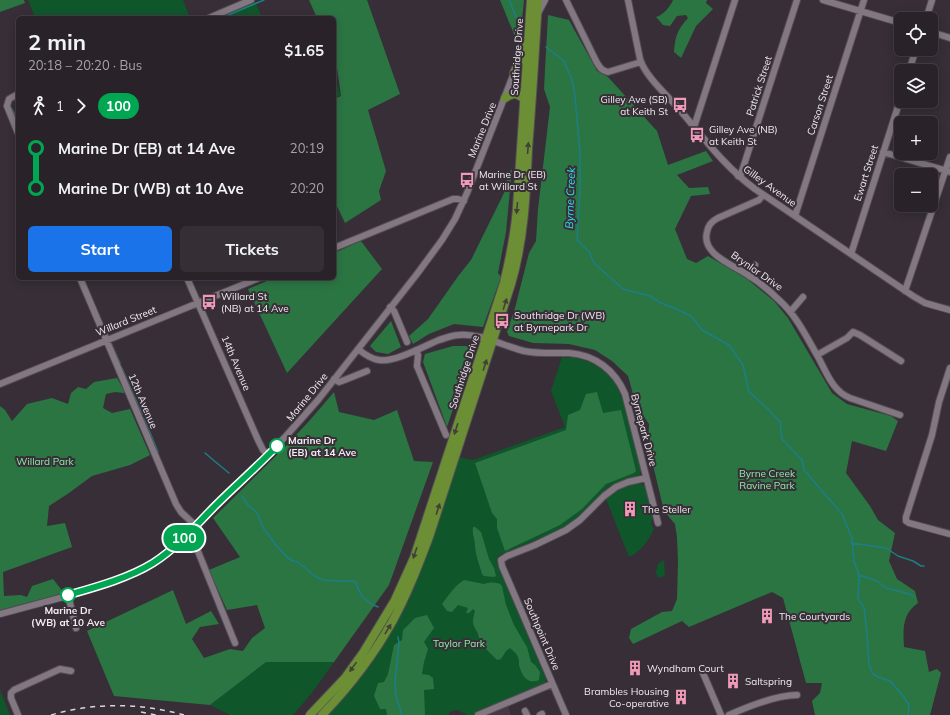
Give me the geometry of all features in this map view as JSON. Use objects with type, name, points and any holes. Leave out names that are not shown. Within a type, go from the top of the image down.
[{"type":"main road","name":"Southridge Drive","points":[[322,715],[344,691],[372,653],[392,622],[406,594],[429,537],[489,340],[511,257],[515,231],[531,0]]},
{"type":"main road","name":"Southridge Drive","points":[[310,715],[345,678],[363,653],[395,600],[414,558],[489,340],[513,278],[521,242],[525,201],[538,0]]},
{"type":"main road","points":[[514,73],[528,44]]},
{"type":"main road","points":[[505,98],[515,94],[524,99]]},
{"type":"street","points":[[214,16],[251,0]]},
{"type":"street","points":[[537,16],[545,0]]},
{"type":"street","points":[[566,0],[596,61],[603,70],[608,72],[641,62]]},
{"type":"street","name":"Gilley Avenue","points":[[628,0],[641,62],[647,72],[738,176],[763,195],[922,302],[950,310]]},
{"type":"street","points":[[694,127],[735,0]]},
{"type":"street","name":"Patrick Street","points":[[738,176],[741,174],[797,0]]},
{"type":"street","points":[[823,0],[894,21]]},
{"type":"street","name":"Carson Street","points":[[795,216],[864,0]]},
{"type":"street","points":[[928,12],[932,0]]},
{"type":"street","points":[[938,34],[950,38]]},
{"type":"street","name":"Marine Drive","points":[[0,614],[108,583],[153,563],[188,534],[268,455],[304,417],[358,349],[455,219],[464,201],[514,73]]},
{"type":"street","points":[[16,95],[9,99],[7,106],[16,128]]},
{"type":"street","points":[[0,109],[7,106]]},
{"type":"street","name":"Ewart Street","points":[[850,254],[898,108]]},
{"type":"street","points":[[884,152],[948,171]]},
{"type":"street","points":[[905,291],[948,171],[950,156]]},
{"type":"street","name":"Brynlor Drive","points":[[763,195],[759,200],[715,219],[708,227],[706,234],[708,245],[713,253],[772,293],[791,311],[834,386],[842,394],[900,414]]},
{"type":"street","points":[[336,247],[453,199],[464,201]]},
{"type":"street","points":[[749,276],[755,266]]},
{"type":"street","name":"12th Avenue","points":[[81,280],[176,504],[178,508],[196,526]]},
{"type":"street","name":"14th Avenue","points":[[188,280],[258,440],[263,450],[268,455]]},
{"type":"street","name":"Willard Street","points":[[0,384],[254,280]]},
{"type":"street","points":[[791,311],[803,297]]},
{"type":"street","points":[[390,307],[394,311],[407,342]]},
{"type":"street","points":[[817,355],[847,338],[853,332],[901,361]]},
{"type":"street","name":"Byrnepark Drive","points":[[358,349],[369,357],[383,361],[396,358],[450,336],[460,334],[489,340],[530,352],[579,354],[594,360],[608,369],[619,382],[624,394],[658,523]]},
{"type":"street","points":[[416,350],[418,355],[417,366],[446,435]]},
{"type":"street","points":[[950,368],[939,402],[932,435],[906,517],[906,521],[909,523],[950,534]]},
{"type":"street","points":[[334,379],[339,382],[367,371]]},
{"type":"street","name":"Southpoint Drive","points":[[566,715],[502,566],[501,560],[566,530],[580,520],[604,496],[616,487],[628,482],[646,478]]},
{"type":"street","points":[[188,534],[193,540],[235,643]]},
{"type":"street","points":[[68,595],[76,628]]},
{"type":"street","points":[[18,715],[11,698],[11,693],[14,690],[60,669],[71,671]]},
{"type":"street","points":[[703,673],[721,715]]},
{"type":"street","points":[[478,715],[552,684]]},
{"type":"street","points":[[729,715],[750,706],[784,696],[797,696]]},
{"type":"shaded area","points":[[508,706],[511,715],[488,715]]},
{"type":"green space","points":[[0,0],[24,0],[25,3],[0,12]]},
{"type":"green space","points":[[28,0],[183,0],[189,16],[34,16]]},
{"type":"green space","points":[[309,0],[367,0],[400,94],[368,110],[386,171],[379,191],[381,200],[345,223],[336,204],[336,98],[341,96],[336,65],[336,16],[316,16]]},
{"type":"green space","points":[[500,0],[524,0],[518,44]]},
{"type":"green space","points":[[673,0],[707,0],[706,3],[713,9],[696,26],[681,58],[674,52],[675,42],[681,26],[688,18],[686,15],[677,16],[670,26],[663,25],[656,17],[661,15],[666,10]]},
{"type":"green space","points":[[255,1],[261,16],[220,16]]},
{"type":"green space","name":"Byrne Creek Ravine Park","points":[[548,15],[569,20],[597,71],[608,77],[657,131],[668,165],[706,151],[713,161],[677,175],[689,188],[708,187],[710,194],[691,196],[675,229],[687,259],[696,263],[708,256],[747,279],[774,301],[788,318],[832,393],[847,404],[891,416],[898,421],[886,451],[852,441],[846,473],[870,506],[878,520],[895,533],[889,561],[897,579],[915,591],[918,603],[906,617],[904,628],[904,647],[925,651],[929,672],[937,669],[941,673],[930,715],[815,715],[812,701],[820,693],[822,683],[806,683],[783,598],[772,592],[689,627],[682,621],[633,644],[629,638],[631,629],[662,612],[672,611],[677,599],[678,562],[675,524],[664,511],[648,444],[649,424],[636,405],[628,376],[612,361],[595,350],[569,344],[533,343],[509,336],[507,332],[515,308],[529,253],[536,241],[538,209],[550,107],[544,89]]},
{"type":"green space","points":[[336,82],[341,95],[336,97]]},
{"type":"green space","points":[[512,169],[506,232],[498,273],[501,277],[483,327],[454,324],[429,334],[413,344],[409,336],[428,319],[471,260],[505,191],[508,174]]},
{"type":"green space","points":[[361,241],[382,269],[287,373],[248,289],[269,280],[336,280],[336,252]]},
{"type":"green space","points":[[391,321],[401,347],[388,354],[376,352],[370,346]]},
{"type":"green space","points":[[453,346],[474,346],[447,427],[423,362],[425,354]]},
{"type":"green space","name":"Taylor Park","points":[[562,357],[577,358],[592,363],[604,371],[613,380],[623,400],[641,471],[639,475],[607,488],[580,515],[566,526],[504,553],[498,558],[497,563],[546,678],[545,683],[476,712],[473,715],[467,715],[458,710],[451,711],[448,715],[326,715],[384,641],[458,457],[473,460],[565,427],[551,391]]},
{"type":"green space","name":"Willard Park","points":[[117,378],[125,392],[106,394],[103,408],[112,413],[130,409],[150,455],[130,465],[92,476],[49,506],[47,526],[65,523],[72,547],[3,572],[4,596],[21,595],[27,597],[32,586],[53,579],[64,593],[0,610],[0,406],[5,410],[12,421],[27,404],[52,398],[68,404],[71,393],[78,387],[86,389],[94,382]]},
{"type":"green space","points":[[334,392],[339,412],[374,420],[397,410],[414,461],[433,462],[389,585],[334,662],[266,662],[210,705],[114,696],[87,631],[173,590],[186,624],[211,611],[219,624],[200,627],[192,639],[204,658],[230,649],[243,651],[252,638],[265,628],[257,605],[227,610],[209,570],[240,557],[213,518],[285,447]]},
{"type":"green space","points":[[597,392],[603,413],[621,410],[636,471],[606,484],[582,509],[560,525],[505,551],[497,528],[497,519],[492,513],[475,463],[566,430],[568,415],[580,410],[586,394]]},
{"type":"green space","name":"The Steller","points":[[640,483],[645,487],[653,516],[651,524],[654,529],[638,552],[629,557],[606,499],[622,488]]},
{"type":"green space","points":[[473,527],[481,532],[489,559],[494,568],[496,576],[494,577],[484,576],[482,574],[476,553]]},
{"type":"green space","points":[[664,560],[665,576],[658,578],[655,570],[657,569],[658,564]]},
{"type":"green space","points":[[464,580],[484,584],[496,583],[502,586],[506,605],[514,625],[527,647],[531,662],[540,672],[539,680],[531,681],[523,676],[519,665],[518,656],[510,648],[501,659],[497,660],[479,642],[478,635],[473,624],[475,611],[473,609],[469,613],[466,613],[468,608],[458,605],[452,612],[447,611],[442,604],[455,588]]},
{"type":"green space","points":[[427,615],[434,628],[424,642],[428,649],[422,674],[429,675],[433,678],[434,689],[424,690],[425,715],[387,715],[386,709],[380,709],[374,696],[378,683],[384,682],[388,674],[394,645],[402,640],[403,630],[415,618]]},
{"type":"green space","points":[[266,662],[334,662],[311,694],[293,715],[230,715],[210,705]]},
{"type":"green space","points":[[0,690],[10,715],[0,715]]},
{"type":"waterway","points":[[226,16],[264,0]]},
{"type":"waterway","name":"Byrne Creek","points":[[509,0],[520,26]]},
{"type":"waterway","name":"Byrne Creek","points":[[546,47],[564,61],[572,80],[575,96],[580,153],[580,188],[577,240],[589,252],[594,263],[623,289],[650,296],[661,303],[691,316],[702,330],[729,345],[743,365],[749,392],[780,422],[782,439],[802,460],[804,470],[842,514],[852,538],[854,561],[859,575],[858,599],[864,607],[869,665],[873,674],[890,681],[904,697],[909,705],[908,715]]},
{"type":"waterway","points":[[12,109],[16,117]]},
{"type":"waterway","points":[[84,280],[96,309]]},
{"type":"waterway","points":[[102,323],[108,334]]},
{"type":"waterway","points":[[111,343],[120,363]]},
{"type":"waterway","points":[[122,368],[142,414]]},
{"type":"waterway","points":[[116,371],[120,380]]},
{"type":"waterway","points":[[144,418],[158,452]]},
{"type":"waterway","points":[[205,453],[229,473]]},
{"type":"waterway","points":[[242,496],[247,504],[257,513],[264,529],[288,558],[298,562],[315,576],[323,580],[355,581],[365,600],[378,607]]},
{"type":"waterway","points":[[851,543],[886,548],[898,556],[924,566]]},
{"type":"waterway","points":[[859,575],[877,581],[886,588],[910,594],[914,597]]},
{"type":"waterway","points":[[398,637],[399,643],[395,681],[396,696],[402,715]]},
{"type":"railway","points":[[51,715],[101,706],[135,706],[184,715]]},
{"type":"railway","points":[[141,712],[156,715]]},
{"type":"bus line","name":"100","points":[[68,595],[128,575],[153,563],[179,543],[277,446]]},
{"type":"place","name":"Gilley Ave (SB) at Keith St","points":[[680,105]]},
{"type":"place","name":"Gilley Ave (NB) at Keith St","points":[[697,135]]},
{"type":"place","name":"Marine Dr (EB) at Willard St","points":[[467,180]]},
{"type":"place","name":"Willard St (NB) at 14 Ave","points":[[209,302]]},
{"type":"place","name":"Southridge Dr (WB) at Byrnepark Dr","points":[[502,321]]},
{"type":"place","name":"Marine Dr (EB) at 14 Ave","points":[[277,446]]},
{"type":"place","name":"The Steller","points":[[630,509]]},
{"type":"place","name":"Marine Dr (WB) at 10 Ave","points":[[68,595]]},
{"type":"place","name":"The Courtyards","points":[[767,616]]},
{"type":"place","name":"Wyndham Court","points":[[635,668]]},
{"type":"place","name":"Saltspring","points":[[733,681]]},
{"type":"place","name":"Brambles Housing Co-operative","points":[[681,697]]}]
